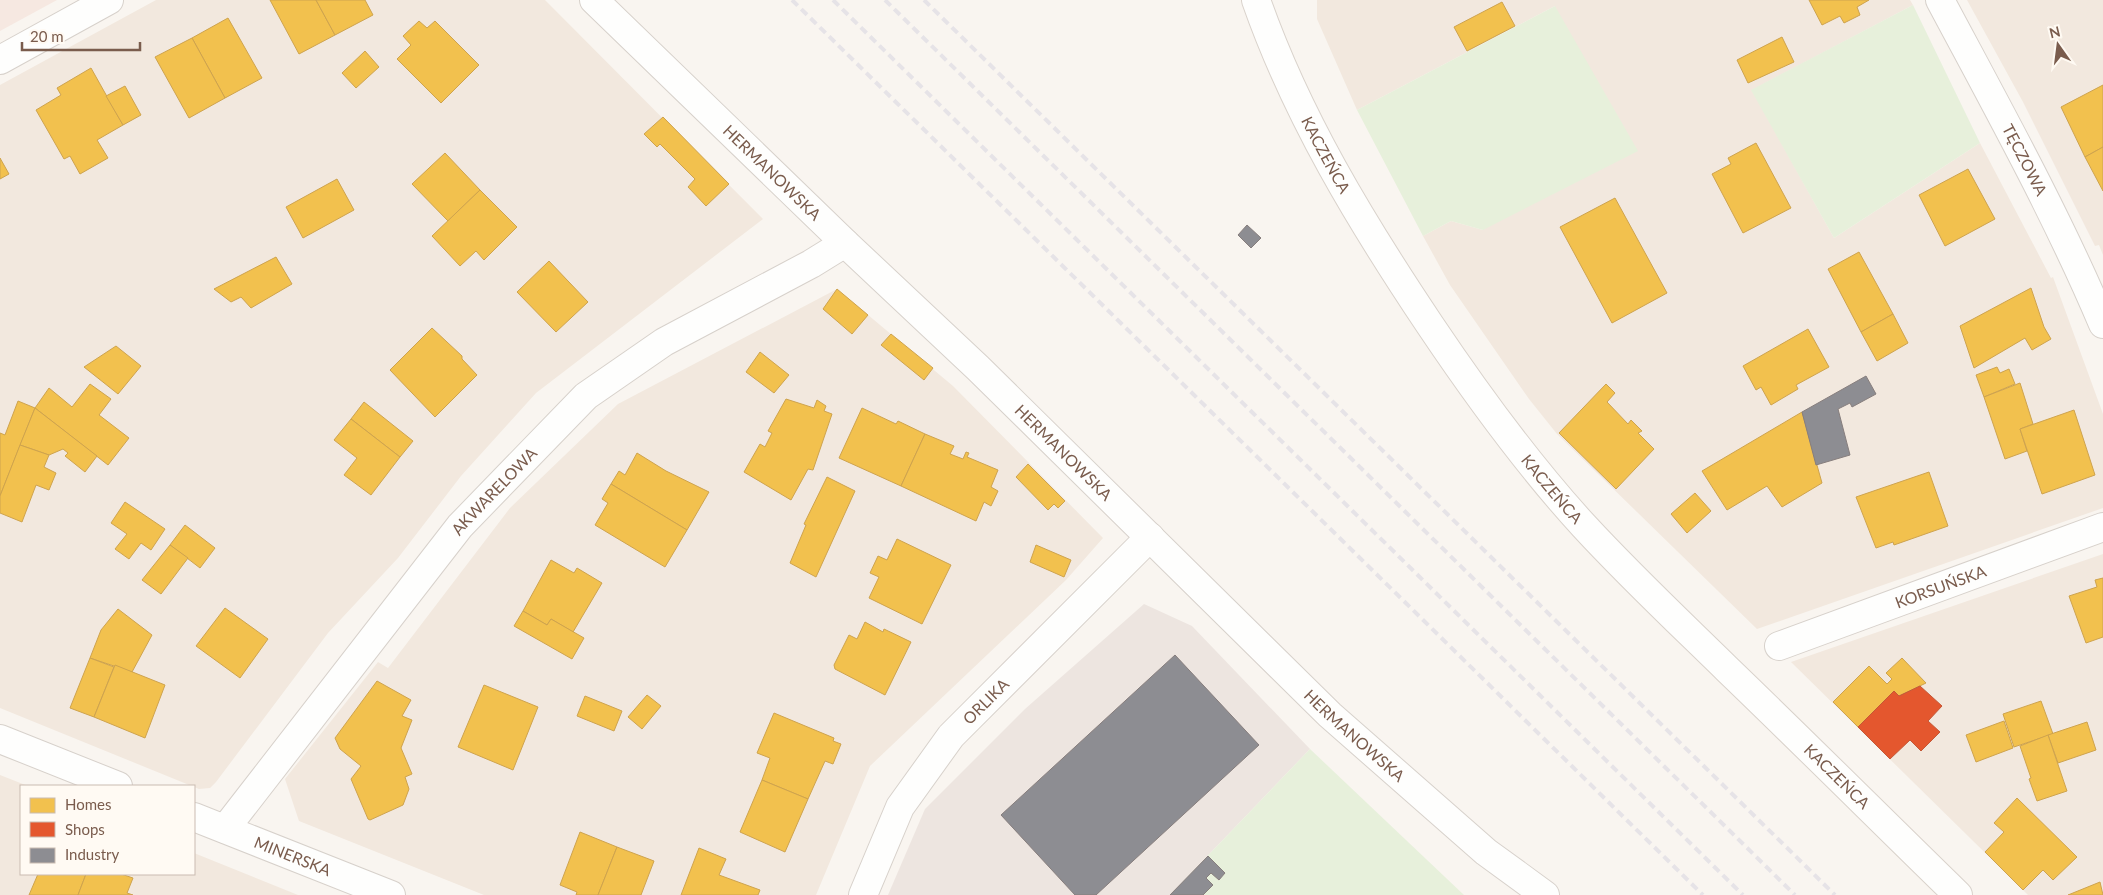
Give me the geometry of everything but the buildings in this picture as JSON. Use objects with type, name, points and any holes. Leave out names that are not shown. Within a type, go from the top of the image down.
[{"type":"street","points":[[0,60],[109,0]]},
{"type":"street","name":"HERMANOWSKA","points":[[594,0],[845,243],[978,368],[1330,715],[1486,852],[1542,894]]},
{"type":"street","name":"KACZEŃCA","points":[[1256,0],[1267,31],[1296,98],[1325,156],[1364,226],[1472,387],[1530,463],[1584,526],[1644,588],[1958,895]]},
{"type":"street","name":"TĘCZOWA","points":[[1940,0],[2050,208],[2103,324]]},
{"type":"street","name":"AKWARELOWA","points":[[225,829],[460,526],[586,396],[664,342],[811,264],[845,243]]},
{"type":"street","name":"KORSUŃSKA","points":[[1779,646],[2103,528]]},
{"type":"street","name":"ORLIKA","points":[[863,895],[900,807],[951,736],[1150,537]]},
{"type":"street","points":[[0,740],[115,785]]},
{"type":"street","name":"MINERSKA","points":[[195,816],[391,895]]},
{"type":"shaded area","points":[[0,0],[57,0],[0,31]]},
{"type":"shaded area","points":[[156,0],[545,0],[763,219],[536,393],[461,476],[398,558],[328,633],[216,782],[210,788],[199,789],[195,787],[195,785],[189,785],[0,708],[0,85]]},
{"type":"shaded area","points":[[1317,0],[1910,0],[1913,5],[1752,90],[1834,238],[1980,143],[2051,278],[2053,277],[2103,414],[2103,508],[1757,629],[1557,434],[1529,399],[1450,285],[1423,236],[1451,221],[1483,230],[1555,6],[1357,110],[1317,19]]},
{"type":"shaded area","points":[[1967,0],[2103,0],[2103,255],[2099,245],[2095,246],[2023,102]]},
{"type":"shaded area","points":[[837,289],[953,386],[1103,538],[1066,580],[870,766],[816,895],[484,895],[299,821],[285,779],[378,662],[388,668],[510,508],[618,404]]},
{"type":"shaded area","points":[[2103,554],[2103,895],[2028,895],[1791,662]]},
{"type":"shaded area","points":[[1144,604],[1192,626],[1310,749],[1170,895],[888,895],[925,809],[1025,709]]},
{"type":"shaded area","points":[[0,775],[25,785],[20,785],[20,875],[195,875],[195,853],[298,895],[0,895]]},
{"type":"green space","points":[[1913,5],[1980,143],[1834,238],[1751,90]]},
{"type":"green space","points":[[1555,6],[1638,151],[1483,230],[1451,221],[1423,236],[1357,110]]},
{"type":"green space","points":[[1310,749],[1464,895],[1170,895]]},
{"type":"railway","points":[[792,0],[1703,895]]},
{"type":"railway","points":[[833,0],[1743,895]]},
{"type":"railway","points":[[885,0],[1795,895]]},
{"type":"railway","points":[[924,0],[1835,895]]}]
